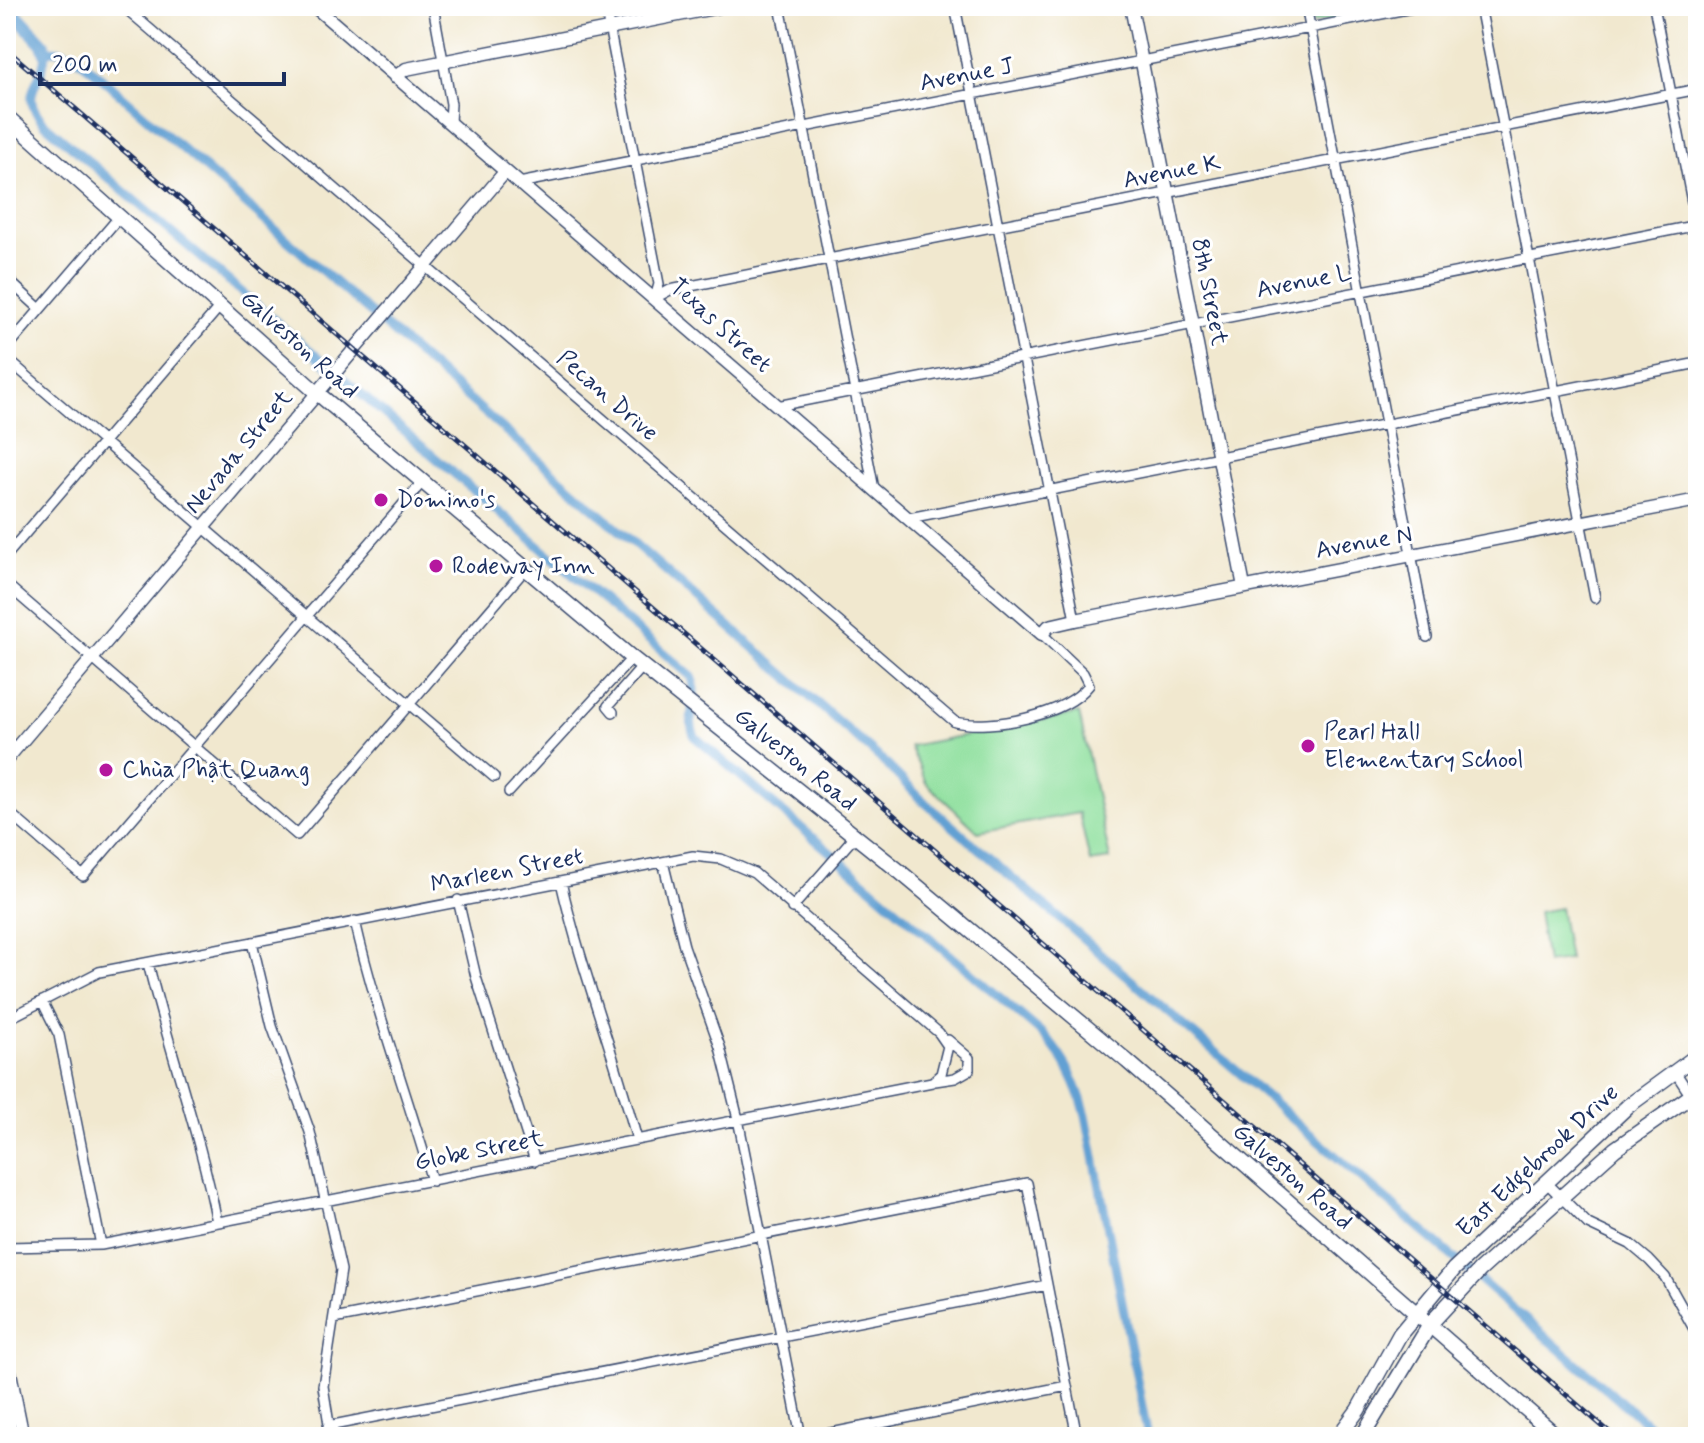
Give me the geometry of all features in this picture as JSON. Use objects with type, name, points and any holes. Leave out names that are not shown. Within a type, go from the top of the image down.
[{"type":"main road","name":"Galveston Road","points":[[6,116],[316,392],[675,693],[855,836],[1127,1061],[1280,1197],[1431,1323],[1558,1437]]},
{"type":"main road","name":"East Edgebrook Drive","points":[[1342,1436],[1417,1311],[1459,1264],[1628,1106],[1698,1055]]},
{"type":"main road","name":"East Edgebrook Drive","points":[[1362,1437],[1431,1323],[1480,1270],[1615,1149],[1695,1098]]},
{"type":"street","name":"Pecan Drive","points":[[123,6],[955,722],[974,726],[1055,709],[1074,702],[1089,685]]},
{"type":"street","name":"Texas Street","points":[[314,6],[1042,634],[1083,673],[1089,685]]},
{"type":"street","points":[[433,6],[451,104],[450,123]]},
{"type":"street","points":[[605,6],[659,284],[655,298]]},
{"type":"street","points":[[395,77],[406,69],[724,6]]},
{"type":"street","points":[[780,6],[874,489]]},
{"type":"street","points":[[955,6],[1075,620]]},
{"type":"street","name":"8th Street","points":[[1131,6],[1244,587]]},
{"type":"street","points":[[1306,6],[1333,160],[1427,637]]},
{"type":"street","name":"Avenue J","points":[[519,183],[1422,6]]},
{"type":"street","points":[[1480,6],[1595,598]]},
{"type":"street","points":[[1654,6],[1698,228]]},
{"type":"street","name":"Avenue K","points":[[655,298],[670,290],[1698,89]]},
{"type":"street","points":[[6,144],[19,129]]},
{"type":"street","name":"Nevada Street","points":[[6,760],[204,529],[327,378],[505,172]]},
{"type":"street","points":[[6,349],[120,216]]},
{"type":"street","name":"Avenue L","points":[[777,406],[1193,323],[1698,228]]},
{"type":"street","points":[[7,279],[40,309]]},
{"type":"street","points":[[6,556],[103,439],[221,305]]},
{"type":"street","points":[[6,358],[494,777]]},
{"type":"street","points":[[909,518],[1698,363]]},
{"type":"street","points":[[6,810],[83,876],[424,480]]},
{"type":"street","name":"Avenue N","points":[[1042,634],[1049,626],[1075,620],[1698,500]]},
{"type":"street","points":[[6,584],[297,835],[527,567]]},
{"type":"street","points":[[613,712],[608,706],[638,662]]},
{"type":"street","points":[[509,792],[638,662]]},
{"type":"street","points":[[792,908],[855,836]]},
{"type":"street","name":"Marleen Street","points":[[6,1020],[99,972],[693,856],[721,859],[754,873],[969,1058],[969,1070],[955,1078],[932,1082]]},
{"type":"street","points":[[663,862],[684,946],[720,1047],[738,1119],[801,1437]]},
{"type":"street","points":[[561,882],[576,948],[613,1050],[637,1140]]},
{"type":"street","points":[[458,900],[476,977],[535,1161]]},
{"type":"street","points":[[355,921],[369,981],[402,1075],[432,1181]]},
{"type":"street","points":[[252,942],[272,1026],[310,1132],[328,1200],[341,1270],[323,1386],[331,1437]]},
{"type":"street","points":[[148,963],[198,1136],[217,1222]]},
{"type":"street","points":[[42,1001],[59,1035],[101,1245]]},
{"type":"street","points":[[932,1082],[941,1074],[947,1061],[948,1046],[939,1033]]},
{"type":"street","points":[[1674,1070],[1695,1098]]},
{"type":"street","name":"Globe Street","points":[[6,1247],[101,1245],[932,1082]]},
{"type":"street","points":[[334,1319],[1027,1183],[1077,1437]]},
{"type":"street","points":[[1547,1183],[1588,1224],[1630,1244],[1649,1260],[1665,1277],[1698,1336]]},
{"type":"street","points":[[328,1426],[1047,1285]]},
{"type":"street","points":[[6,1353],[23,1437]]},
{"type":"street","points":[[811,1437],[1067,1386]]},
{"type":"green space","points":[[1309,6],[1400,6],[1313,23]]},
{"type":"green space","points":[[1079,713],[1110,859],[1090,862],[1079,813],[978,832],[926,783],[910,746]]},
{"type":"green space","points":[[1560,908],[1569,960],[1546,963],[1538,912]]},
{"type":"waterway","points":[[8,6],[43,44],[45,51]]},
{"type":"waterway","points":[[1148,1437],[1086,1115],[1070,1072],[1052,1044],[695,737],[691,722],[692,677],[45,124],[32,104],[45,51],[67,53],[97,74],[881,759],[921,799],[1662,1437]]},
{"type":"railway","points":[[6,49],[1615,1437]]},
{"type":"place","name":"Domino's","points":[[381,500]]},
{"type":"place","name":"Rodeway Inn","points":[[436,566]]},
{"type":"place","name":"Pearl Hall Elementary School","points":[[1308,746]]},
{"type":"place","name":"Chùa Phật Quang","points":[[106,770]]}]
